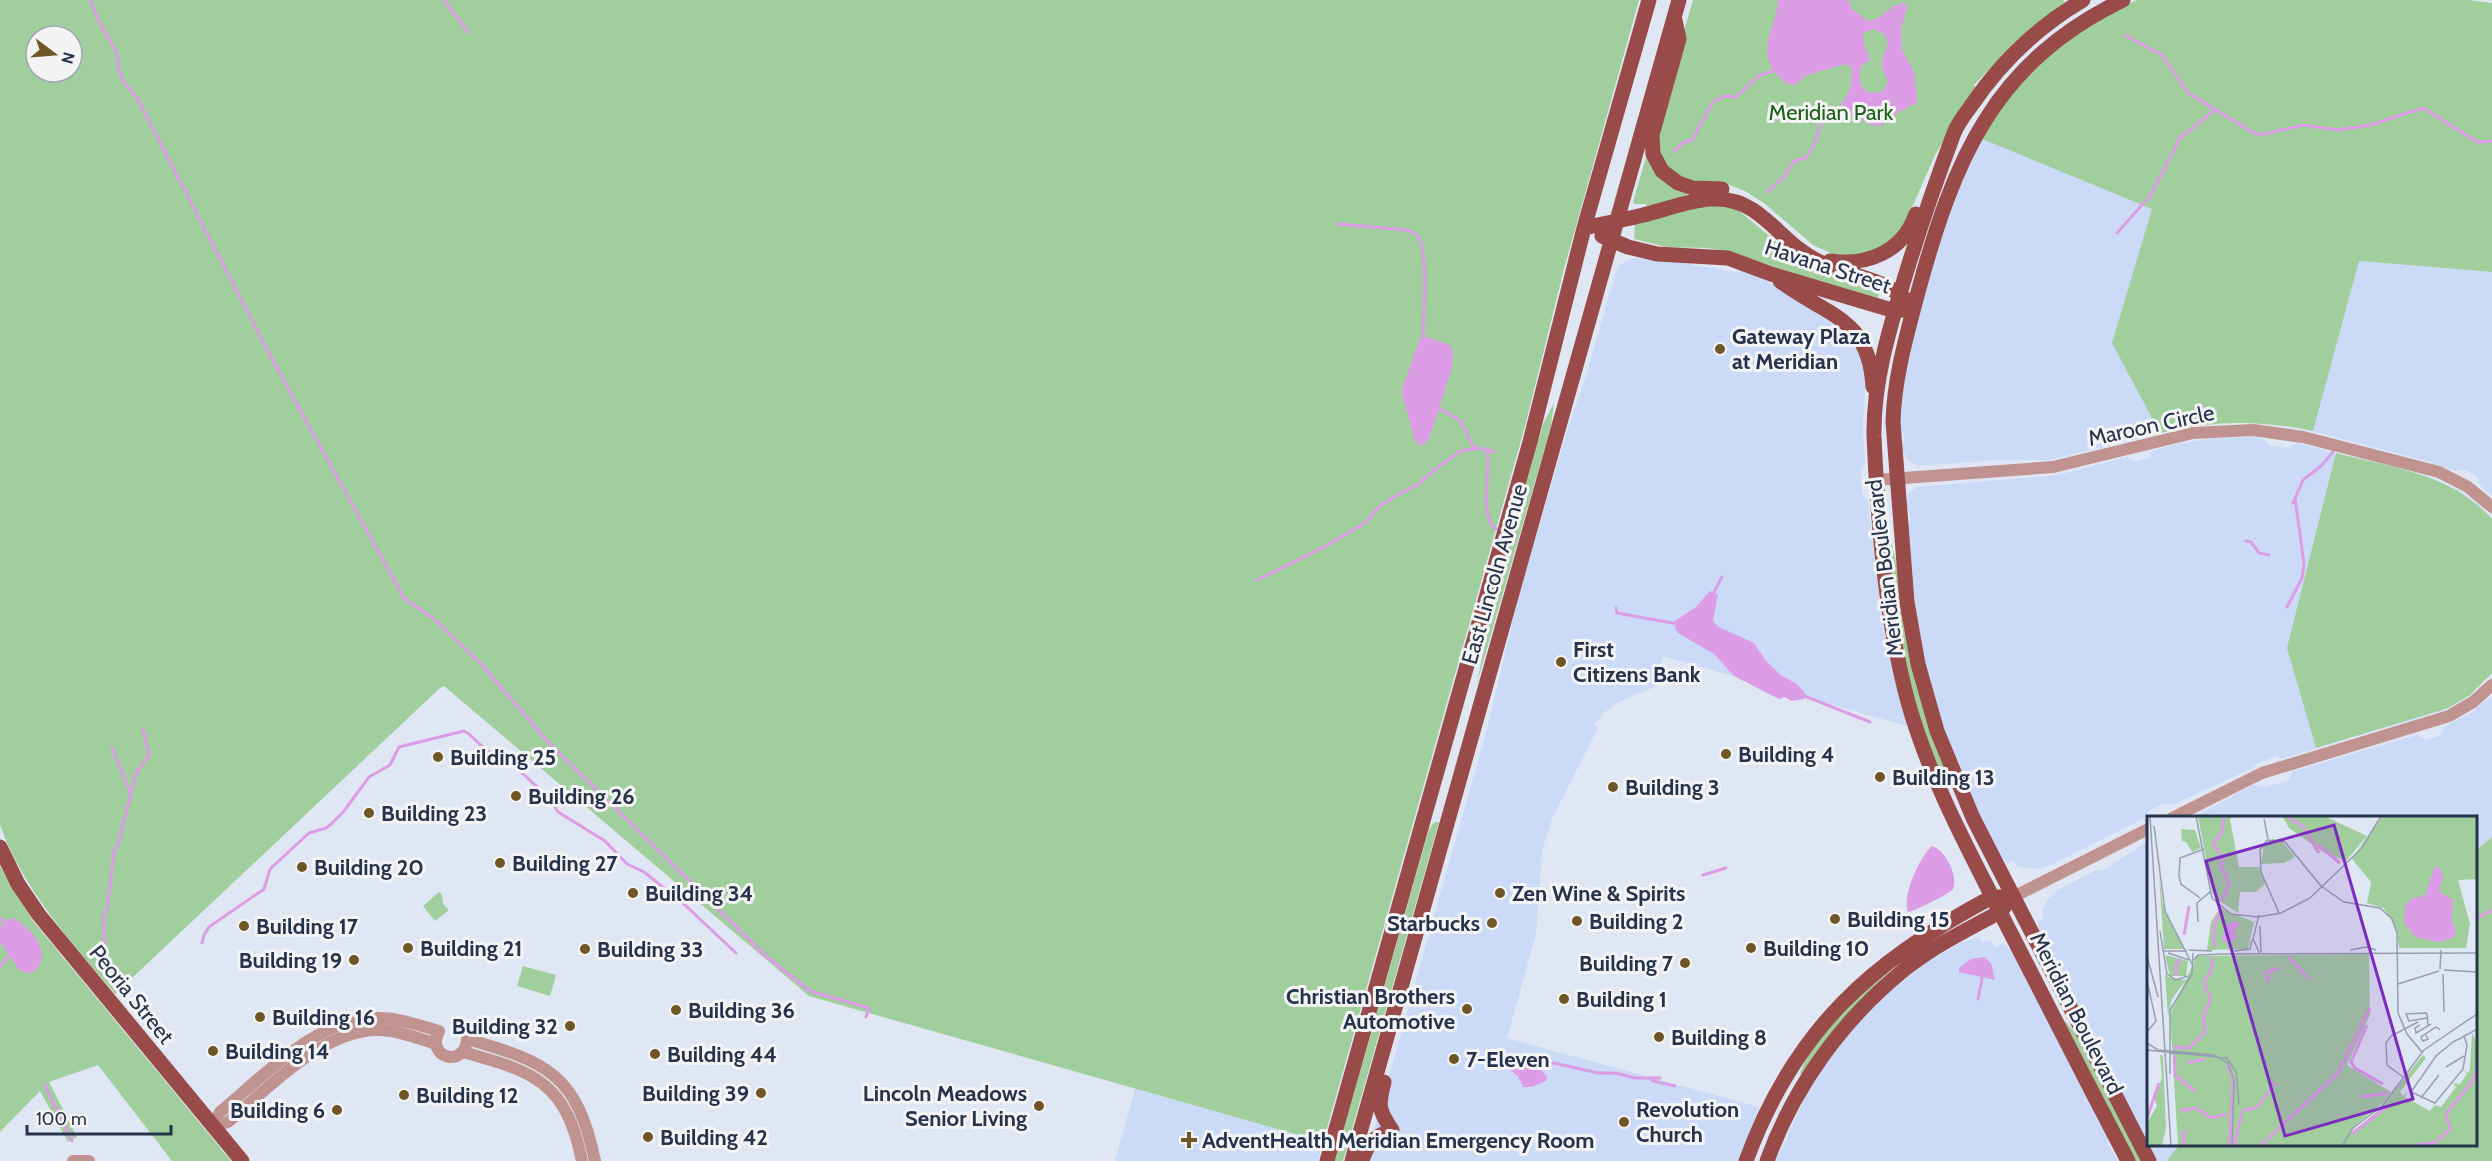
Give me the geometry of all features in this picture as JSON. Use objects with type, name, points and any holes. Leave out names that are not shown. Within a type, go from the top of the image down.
[{"type":"main road","name":"East Lincoln Avenue","points":[[1327,1161],[1533,432],[1584,228],[1649,0]]},
{"type":"main road","name":"East Lincoln Avenue","points":[[1352,1161],[1679,0]]},
{"type":"main road","name":"Meridian Boulevard","points":[[2083,0],[2043,28],[2000,69],[1954,133],[1927,205],[1885,350],[1875,411],[1877,480],[1888,605],[1904,687],[1937,784],[1992,897],[2128,1161]]},
{"type":"main road","name":"Meridian Boulevard","points":[[2123,0],[2083,22],[2051,46],[2019,76],[1983,122],[1965,153],[1948,193],[1914,308],[1894,404],[1896,478],[1907,602],[1916,654],[1930,708],[1960,791],[2149,1161]]},
{"type":"main road","points":[[1674,16],[1679,39],[1652,135],[1655,161],[1664,173],[1678,183],[1693,188],[1730,191],[1737,194],[1753,210]]},
{"type":"main road","points":[[1812,258],[1838,262],[1860,262],[1880,255],[1897,244],[1912,224],[1932,174],[1954,133]]},
{"type":"main road","name":"Havana Street","points":[[1584,228],[1704,199],[1732,201],[1753,210],[1812,258],[1900,294],[1914,308]]},
{"type":"main road","name":"Havana Street","points":[[1584,228],[1611,240],[1658,254],[1728,258],[1771,274],[1895,312],[1914,308]]},
{"type":"main road","points":[[1771,274],[1806,299],[1842,318],[1854,331],[1870,360],[1875,411]]},
{"type":"main road","name":"Peoria Street","points":[[0,847],[18,884],[39,915],[242,1161]]},
{"type":"main road","points":[[1746,1161],[1779,1088],[1796,1060],[1833,1012],[1884,963],[1938,927],[1992,897],[2013,897]]},
{"type":"main road","points":[[1767,1161],[1778,1132],[1801,1088],[1824,1054],[1855,1017],[1916,961],[2000,912],[2013,897]]},
{"type":"main road","points":[[1362,1161],[1372,1140],[1392,1130],[1382,1115],[1380,1099],[1402,1019],[1399,993]]},
{"type":"street","name":"Maroon Circle","points":[[1877,480],[2053,467],[2193,433],[2253,430],[2303,437],[2439,472],[2468,487],[2492,507]]},
{"type":"street","points":[[2176,816],[2265,772],[2446,717],[2473,702],[2492,685]]},
{"type":"street","points":[[2013,897],[2147,830]]},
{"type":"street","points":[[213,1126],[220,1112],[301,1046],[336,1025],[355,1019],[386,1018],[437,1038],[439,1052],[449,1057],[463,1052],[467,1039],[527,1058],[558,1079],[582,1113],[595,1161]]},
{"type":"street","points":[[463,1052],[516,1067],[541,1081],[554,1093],[567,1111],[576,1133],[582,1161]]},
{"type":"shaded area","points":[[1778,0],[1848,0],[1852,9],[1868,21],[1877,18],[1894,6],[1905,3],[1907,7],[1901,30],[1902,49],[1914,72],[1917,103],[1899,112],[1881,126],[1871,125],[1842,110],[1841,104],[1849,92],[1852,78],[1851,68],[1846,64],[1807,75],[1795,85],[1784,82],[1771,67],[1767,48]],"holes":[[[1874,29],[1884,34],[1888,42],[1881,65],[1888,81],[1884,90],[1872,93],[1864,88],[1860,78],[1861,66],[1870,60],[1863,33]]]},
{"type":"shaded area","points":[[1980,138],[2359,261],[2492,272],[2492,496],[2480,485],[2477,477],[2465,469],[2456,471],[2304,429],[2271,423],[2226,422],[2193,425],[2049,460],[1997,460],[1919,466],[1908,461],[1902,448],[1905,433],[1899,432],[1905,363],[1952,199]]},
{"type":"shaded area","points":[[1633,258],[1688,263],[1693,266],[1738,273],[1740,270],[1760,276],[1798,302],[1831,319],[1857,345],[1866,376],[1863,424],[1865,462],[1861,470],[1862,493],[1868,502],[1880,605],[1910,727],[1663,656],[1655,687],[1620,701],[1605,712],[1594,725],[1598,728],[1552,819],[1542,851],[1536,935],[1507,1038],[1759,1107],[1740,1161],[1365,1161],[1487,729],[1520,591],[1567,431],[1585,379],[1616,272],[1620,265]]},
{"type":"shaded area","points":[[1427,337],[1450,345],[1453,353],[1452,368],[1429,439],[1422,446],[1416,443],[1401,392],[1420,339]]},
{"type":"shaded area","points":[[2250,437],[2263,439],[2271,446],[2289,448],[2297,443],[2428,477],[2458,490],[2480,506],[2492,519],[2492,673],[2470,695],[2442,711],[2280,759],[2276,756],[2259,762],[2253,768],[2172,805],[2164,804],[2149,811],[2143,819],[2049,866],[2037,869],[2022,867],[2017,866],[2013,860],[2008,864],[2000,856],[1973,806],[1936,708],[1915,620],[1905,523],[1911,521],[1906,503],[1909,492],[1918,487],[2058,475],[2127,457],[2134,462],[2149,458],[2152,451],[2177,444]]},
{"type":"shaded area","points":[[1710,591],[1718,595],[1713,620],[1717,626],[1754,643],[1766,661],[1782,676],[1797,684],[1805,693],[1804,699],[1792,701],[1784,697],[1779,699],[1734,676],[1714,654],[1678,633],[1675,621],[1696,607]]},
{"type":"shaded area","points":[[2492,696],[2492,837],[2477,849],[2477,816],[2196,816],[2253,785],[2264,787],[2288,781],[2293,771],[2417,735],[2425,740],[2439,736],[2444,727],[2472,712]]},
{"type":"shaded area","points":[[2147,842],[2147,1143],[2039,933],[2038,921],[2044,920],[2042,911],[2047,900],[2058,890],[2096,870],[2102,871]]},
{"type":"shaded area","points":[[1932,846],[1946,857],[1949,863],[1954,877],[1953,889],[1932,902],[1908,912],[1907,896],[1913,877]]},
{"type":"shaded area","points":[[14,918],[28,929],[39,943],[42,958],[39,966],[32,973],[20,971],[0,942],[0,927],[8,919]]},
{"type":"shaded area","points":[[1980,938],[1982,943],[1987,940],[1992,942],[1996,948],[2002,943],[2015,954],[2110,1138],[2107,1141],[2118,1161],[1772,1161],[1776,1153],[1782,1149],[1812,1081],[1847,1033],[1887,994],[1926,963],[1962,942]]},
{"type":"shaded area","points":[[1984,957],[1991,963],[1995,980],[1959,972],[1959,968],[1971,959]]},
{"type":"shaded area","points":[[1520,1061],[1541,1070],[1547,1076],[1546,1081],[1531,1087],[1523,1087],[1518,1076],[1506,1067],[1507,1063]]},
{"type":"shaded area","points":[[1135,1089],[1323,1142],[1318,1161],[1115,1161]]},
{"type":"shaded area","points":[[2148,1146],[2178,1146],[2167,1161],[2156,1161]]},
{"type":"green space","points":[[0,0],[1639,0],[1564,269],[1525,426],[1323,1142],[809,996],[444,686],[115,994],[35,894],[10,849],[0,825]]},
{"type":"green space","name":"Meridian Park","points":[[1693,0],[2063,0],[2065,2],[2016,41],[1974,85],[1976,88],[1935,155],[1903,228],[1885,245],[1859,255],[1833,254],[1813,245],[1764,203],[1745,191],[1727,184],[1694,183],[1669,171],[1656,151],[1663,104]]},
{"type":"green space","points":[[2137,0],[2469,0],[2492,3],[2492,272],[2359,261],[2313,431],[2294,427],[2236,423],[2199,426],[2160,433],[2112,343],[2152,209],[1980,138],[2012,94],[2048,57],[2089,26]]},
{"type":"green space","points":[[1647,154],[1689,194],[1647,208],[1646,204],[1635,204],[1633,202]]},
{"type":"green space","points":[[1694,205],[1731,207],[1805,265],[1878,290],[1879,296],[1877,298],[1731,252],[1708,248],[1666,247],[1634,239],[1635,223]]},
{"type":"green space","points":[[1554,403],[1551,426],[1477,683],[1493,603],[1543,424]]},
{"type":"green space","points":[[2336,453],[2399,468],[2440,482],[2476,504],[2492,519],[2492,673],[2470,695],[2448,708],[2316,748],[2287,648]]},
{"type":"green space","points":[[1887,541],[1891,541],[1951,783],[1948,785],[1933,758],[1912,698],[1899,635]]},
{"type":"green space","points":[[1435,822],[1439,822],[1343,1161],[1335,1161],[1429,829]]},
{"type":"green space","points":[[2492,837],[2492,1161],[2167,1161],[2178,1146],[2477,1146],[2477,849]]},
{"type":"green space","points":[[0,866],[33,921],[231,1161],[172,1161],[98,1065],[49,1082],[77,1137],[68,1142],[40,1091],[0,1132]]},
{"type":"green space","points":[[439,892],[442,895],[443,904],[449,910],[435,921],[423,906]]},
{"type":"green space","points":[[523,966],[556,975],[550,996],[517,986]]},
{"type":"green space","points":[[1880,974],[1883,977],[1803,1075],[1800,1073],[1824,1032]]},
{"type":"green space","points":[[2066,1022],[2080,1039],[2143,1161],[2134,1161],[2063,1023]]},
{"type":"waterway","points":[[91,0],[97,18],[117,53],[119,71],[125,84],[137,98],[272,359],[404,598],[433,618],[482,665],[549,743],[767,957],[810,991],[869,1008],[866,1017]]},
{"type":"waterway","points":[[444,0],[468,32]]},
{"type":"waterway","points":[[2125,35],[2162,55],[2188,93],[2256,134],[2303,125],[2338,130],[2370,125],[2423,108],[2477,142],[2492,141]]},
{"type":"waterway","points":[[1675,151],[1682,143],[1692,140],[1713,102],[1725,96],[1736,97],[1760,75],[1777,70]]},
{"type":"waterway","points":[[1767,192],[1784,177],[1794,161],[1806,158],[1815,142],[1822,121],[1844,108]]},
{"type":"waterway","points":[[2117,233],[2150,196],[2180,138],[2216,109]]},
{"type":"waterway","points":[[1337,224],[1406,230],[1418,236],[1424,271],[1423,342]]},
{"type":"waterway","points":[[1436,407],[1460,420],[1474,448]]},
{"type":"waterway","points":[[1257,580],[1324,547],[1365,523],[1380,506],[1417,485],[1461,451],[1479,448],[1495,452]]},
{"type":"waterway","points":[[1487,450],[1488,514],[1496,529]]},
{"type":"waterway","points":[[2293,503],[2303,480],[2321,466],[2333,452]]},
{"type":"waterway","points":[[2287,607],[2302,578],[2304,564],[2295,498]]},
{"type":"waterway","points":[[2246,541],[2251,542],[2259,553],[2269,555]]},
{"type":"waterway","points":[[1713,594],[1722,577]]},
{"type":"waterway","points":[[1616,608],[1617,613],[1678,624]]},
{"type":"waterway","points":[[1802,695],[1870,722]]},
{"type":"waterway","points":[[108,973],[103,916],[107,910],[114,852],[119,842],[136,773],[149,755],[143,729]]},
{"type":"waterway","points":[[202,943],[209,927],[264,889],[270,869],[309,833],[326,828],[331,824],[344,811],[369,777],[390,765],[399,747],[464,731],[487,751],[504,756],[550,799],[558,812],[605,841],[627,864],[644,872],[685,905],[736,953]]},
{"type":"waterway","points":[[112,748],[130,791]]},
{"type":"waterway","points":[[1703,875],[1726,868]]},
{"type":"waterway","points":[[2477,918],[2492,910]]},
{"type":"waterway","points":[[0,918],[6,926]]},
{"type":"waterway","points":[[0,966],[11,954]]},
{"type":"waterway","points":[[1978,999],[1983,974]]},
{"type":"waterway","points":[[1548,1064],[1554,1063],[1598,1073],[1615,1073],[1635,1078],[1660,1078]]},
{"type":"waterway","points":[[1650,1078],[1653,1081],[1675,1086]]},
{"type":"waterway","points":[[44,1084],[72,1141]]},
{"type":"place","name":"Gateway Plaza at Meridian","points":[[1720,349]]},
{"type":"place","name":"First Citizens Bank","points":[[1561,662]]},
{"type":"place","name":"Building 4","points":[[1726,754]]},
{"type":"place","name":"Building 25","points":[[438,757]]},
{"type":"place","name":"Building 13","points":[[1880,777]]},
{"type":"place","name":"Building 3","points":[[1613,787]]},
{"type":"place","name":"Building 26","points":[[516,796]]},
{"type":"place","name":"Building 23","points":[[369,813]]},
{"type":"place","name":"Building 27","points":[[500,863]]},
{"type":"place","name":"Building 20","points":[[302,867]]},
{"type":"place","name":"Building 34","points":[[633,893]]},
{"type":"place","name":"Zen Wine & Spirits","points":[[1500,893]]},
{"type":"place","name":"Building 15","points":[[1835,919]]},
{"type":"place","name":"Building 2","points":[[1577,921]]},
{"type":"place","name":"Starbucks","points":[[1492,923]]},
{"type":"place","name":"Building 17","points":[[244,926]]},
{"type":"place","name":"Building 21","points":[[408,948]]},
{"type":"place","name":"Building 10","points":[[1751,948]]},
{"type":"place","name":"Building 33","points":[[585,949]]},
{"type":"place","name":"Building 19","points":[[354,960]]},
{"type":"place","name":"Building 7","points":[[1685,963]]},
{"type":"place","name":"Building 1","points":[[1564,999]]},
{"type":"place","name":"Christian Brothers Automotive","points":[[1467,1009]]},
{"type":"place","name":"Building 36","points":[[676,1010]]},
{"type":"place","name":"Building 16","points":[[260,1017]]},
{"type":"place","name":"Building 32","points":[[570,1026]]},
{"type":"place","name":"Building 8","points":[[1659,1037]]},
{"type":"place","name":"Building 14","points":[[213,1051]]},
{"type":"place","name":"Building 44","points":[[655,1054]]},
{"type":"place","name":"7-Eleven","points":[[1454,1059]]},
{"type":"place","name":"Building 39","points":[[761,1093]]},
{"type":"place","name":"Building 12","points":[[404,1095]]},
{"type":"place","name":"Lincoln Meadows Senior Living","points":[[1039,1106]]},
{"type":"place","name":"Building 6","points":[[337,1110]]},
{"type":"place","name":"Revolution Church","points":[[1624,1122]]},
{"type":"place","name":"Building 42","points":[[648,1137]]},
{"type":"place","name":"AdventHealth Meridian Emergency Room","points":[[1189,1140]]}]
